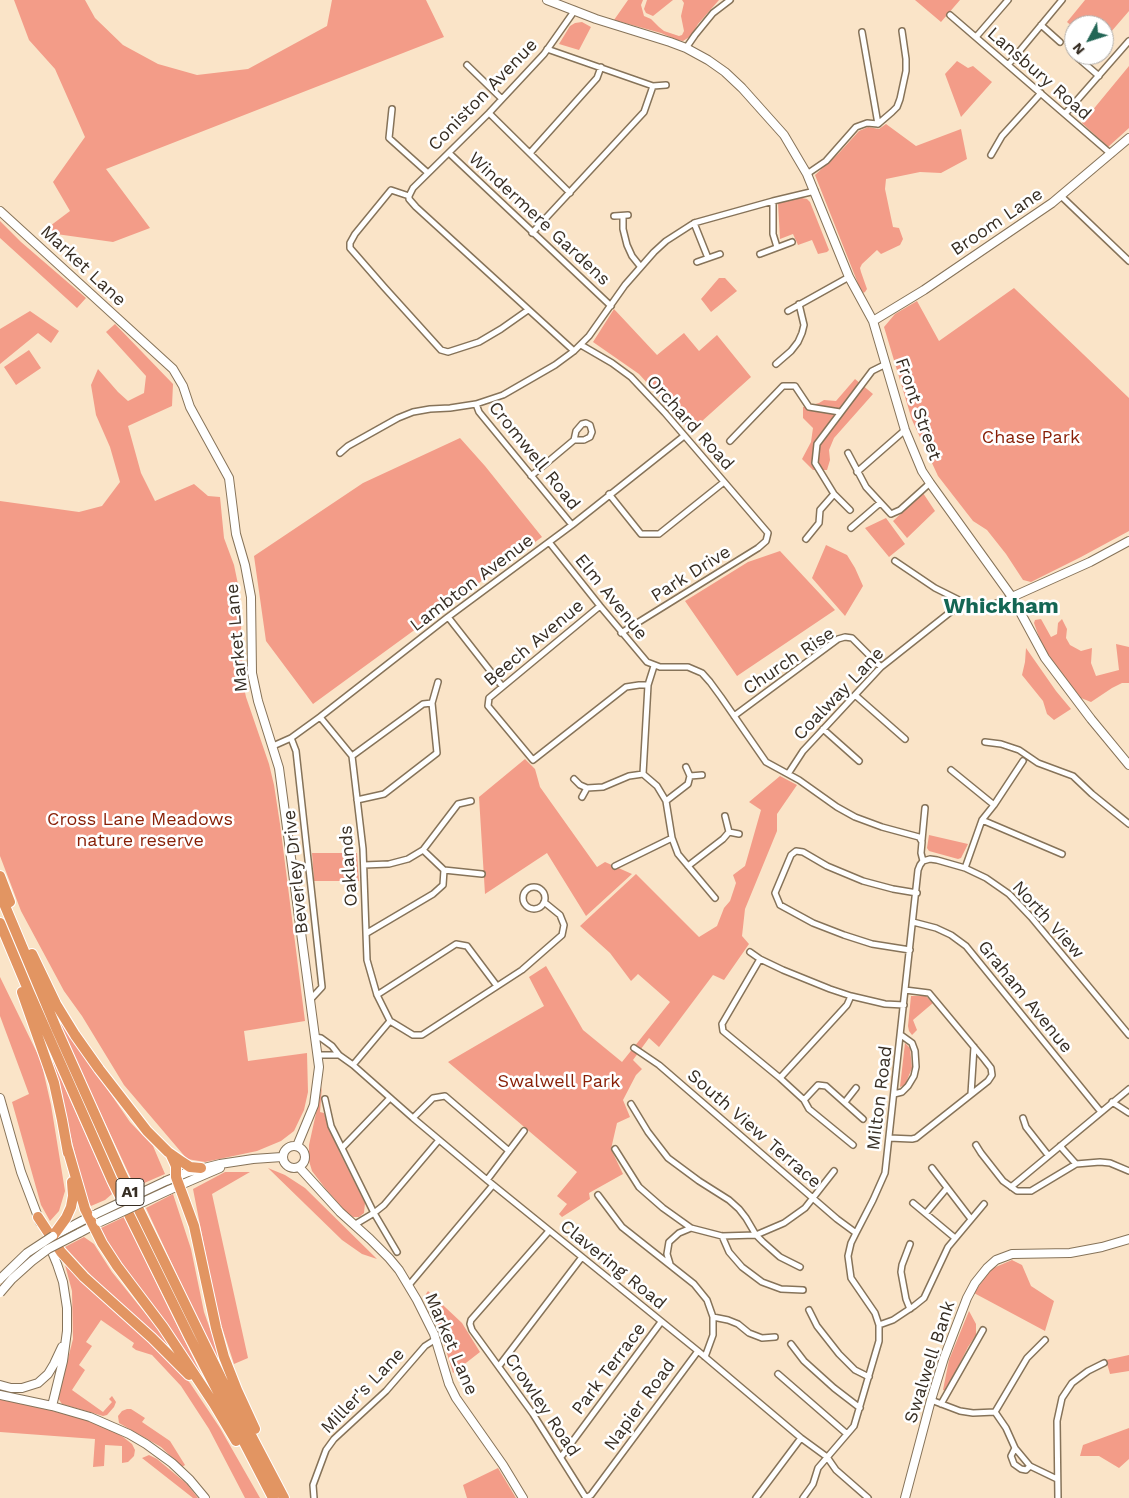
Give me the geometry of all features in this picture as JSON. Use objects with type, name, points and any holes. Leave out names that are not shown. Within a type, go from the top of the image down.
[{"type":"highway","points":[[0,876],[33,958],[68,1024],[94,1062],[147,1131],[168,1152],[190,1167],[201,1168]]},
{"type":"highway","name":"A1","points":[[0,894],[53,1021],[121,1174],[213,1361],[284,1498]]},
{"type":"highway","name":"A1","points":[[0,923],[112,1180],[188,1336],[273,1498]]},
{"type":"highway","points":[[0,934],[51,1073],[67,1147],[81,1196],[109,1255],[163,1327],[214,1404],[247,1459],[263,1480]]},
{"type":"highway","points":[[53,1236],[69,1222],[73,1196],[67,1147]]},
{"type":"highway","points":[[168,1152],[176,1166],[178,1181],[194,1226],[214,1322],[224,1357],[237,1390],[263,1444],[276,1483]]},
{"type":"highway","points":[[38,1217],[62,1252],[84,1277],[184,1369],[214,1404]]},
{"type":"street","name":"Front Street","points":[[546,0],[596,19],[670,42],[708,60],[725,72],[742,88],[782,132],[796,152],[807,174],[849,277],[873,321],[905,430],[915,455],[930,483],[1012,597],[1045,658],[1129,765]]},
{"type":"street","points":[[686,48],[713,13],[730,0]]},
{"type":"street","points":[[976,37],[1008,0]]},
{"type":"street","points":[[1008,65],[1062,0]]},
{"type":"street","name":"Coniston Avenue","points":[[409,196],[413,188],[489,113],[548,49],[575,10]]},
{"type":"street","name":"Lansbury Road","points":[[950,15],[1111,154]]},
{"type":"street","points":[[1041,25],[1060,42]]},
{"type":"street","points":[[807,174],[826,161],[856,127],[867,123],[878,124],[896,107],[900,99],[906,71],[902,31]]},
{"type":"street","points":[[862,32],[878,124]]},
{"type":"street","points":[[1065,114],[1129,41]]},
{"type":"street","points":[[548,49],[653,86],[666,85]]},
{"type":"street","points":[[1086,65],[1099,76]]},
{"type":"street","points":[[467,66],[502,99]]},
{"type":"street","points":[[530,153],[596,78],[601,67]]},
{"type":"street","points":[[532,233],[644,112],[653,86]]},
{"type":"street","points":[[992,155],[1002,136],[1041,93]]},
{"type":"street","points":[[392,108],[390,138],[428,173]]},
{"type":"street","points":[[489,113],[570,193]]},
{"type":"street","name":"Broom Lane","points":[[873,321],[910,299],[1061,196],[1129,138]]},
{"type":"street","name":"Windermere Gardens","points":[[449,153],[611,306]]},
{"type":"street","points":[[528,310],[501,330],[479,342],[448,352],[441,350],[350,248],[350,244],[355,234],[391,190],[409,196],[409,199],[416,207],[574,351]]},
{"type":"street","points":[[340,453],[362,437],[398,418],[430,408],[450,408],[476,404],[503,395],[555,365],[581,345],[640,266],[666,241],[694,222],[773,200],[814,191]]},
{"type":"street","points":[[1061,196],[1129,261]]},
{"type":"street","points":[[773,200],[774,234],[777,247]]},
{"type":"street","name":"Market Lane","points":[[0,211],[173,368],[183,386],[190,406],[228,478],[236,534],[245,564],[251,598],[252,673],[258,701],[279,768],[319,1067],[314,1105],[297,1146]]},
{"type":"street","points":[[614,216],[626,215],[623,229],[627,245],[632,256],[640,266]]},
{"type":"street","points":[[694,222],[708,258]]},
{"type":"street","points":[[760,254],[792,242]]},
{"type":"street","points":[[697,262],[720,254]]},
{"type":"street","points":[[788,311],[849,277]]},
{"type":"street","points":[[776,364],[798,342],[802,333],[804,325],[799,304]]},
{"type":"street","name":"Orchard Road","points":[[581,345],[612,363],[631,377],[768,533]]},
{"type":"street","points":[[850,510],[834,494],[815,463],[817,444],[872,371],[886,364]]},
{"type":"street","points":[[730,441],[783,386],[795,386],[809,407],[840,412]]},
{"type":"street","name":"Cromwell Road","points":[[476,404],[479,412],[572,525]]},
{"type":"street","points":[[857,472],[905,430]]},
{"type":"street","name":"Lambton Avenue","points":[[272,746],[291,738],[320,717],[448,617],[572,525],[684,436]]},
{"type":"street","points":[[531,476],[574,440]]},
{"type":"street","points":[[848,454],[866,488],[888,512],[894,513],[900,510],[930,483]]},
{"type":"street","points":[[609,494],[641,534],[659,534],[724,482]]},
{"type":"street","points":[[806,539],[819,523],[820,510],[834,494]]},
{"type":"street","points":[[851,528],[880,503]]},
{"type":"street","name":"Park Drive","points":[[621,632],[758,548],[766,541],[768,533]]},
{"type":"street","points":[[895,561],[935,588],[982,609],[1090,562],[1129,541]]},
{"type":"street","name":"Elm Avenue","points":[[549,542],[621,632],[647,662],[654,666]]},
{"type":"street","name":"Coalway Lane","points":[[788,774],[803,751],[881,667],[963,602]]},
{"type":"street","name":"Beech Avenue","points":[[600,606],[502,686],[489,698],[488,706],[533,760],[626,687],[639,684],[648,685]]},
{"type":"street","points":[[448,617],[502,686]]},
{"type":"street","name":"Church Rise","points":[[734,716],[838,639],[852,638],[881,667]]},
{"type":"street","points":[[643,774],[648,685],[654,666],[688,666],[702,673],[710,682],[766,762],[855,817],[882,827],[918,836],[922,842]]},
{"type":"street","points":[[357,800],[384,794],[437,753],[432,703],[438,682]]},
{"type":"street","points":[[855,694],[905,739]]},
{"type":"street","points":[[320,717],[352,756],[423,704],[432,703]]},
{"type":"street","points":[[823,729],[859,761]]},
{"type":"street","name":"Beverley Drive","points":[[291,738],[296,751],[322,987],[310,1000]]},
{"type":"street","points":[[985,742],[1001,744],[1019,750],[1038,763],[1073,776],[1129,824]]},
{"type":"street","name":"Oaklands","points":[[352,756],[364,865],[367,960],[377,995],[390,1021]]},
{"type":"street","points":[[965,868],[982,820],[1023,761]]},
{"type":"street","points":[[666,801],[688,784],[690,776],[686,767]]},
{"type":"street","points":[[950,770],[994,805]]},
{"type":"street","points":[[574,778],[580,785],[587,788],[603,787],[629,776],[643,774],[657,786],[666,801],[672,838],[678,854],[715,898]]},
{"type":"street","points":[[690,776],[702,775]]},
{"type":"street","points":[[582,797],[587,788]]},
{"type":"street","points":[[364,865],[389,864],[408,859],[423,850],[458,804],[471,801]]},
{"type":"street","points":[[924,860],[920,853],[925,808]]},
{"type":"street","points":[[688,866],[723,839],[728,832],[725,816]]},
{"type":"street","points":[[982,820],[1062,854]]},
{"type":"street","points":[[728,832],[740,834]]},
{"type":"street","points":[[615,866],[672,838]]},
{"type":"street","points":[[423,850],[444,870],[482,874]]},
{"type":"street","points":[[910,950],[865,942],[813,923],[780,905],[775,893],[791,855],[796,851],[803,852],[827,866],[863,881],[893,889],[916,892]]},
{"type":"street","name":"North View","points":[[924,860],[937,860],[965,868],[986,878],[1009,894],[1031,917],[1129,1035]]},
{"type":"street","name":"Milton Road","points":[[879,1325],[874,1313],[851,1278],[848,1256],[851,1244],[885,1173],[916,892],[919,868],[924,860]]},
{"type":"street","points":[[366,933],[433,894],[443,885],[444,870]]},
{"type":"street","points":[[538,887],[545,896],[544,902],[536,910],[530,909],[525,906],[522,900],[523,894],[526,889],[538,887]]},
{"type":"street","points":[[353,1065],[390,1021],[414,1035],[422,1035],[522,970],[562,935],[564,925],[560,915],[544,902]]},
{"type":"street","name":"Graham Avenue","points":[[913,922],[936,928],[951,935],[966,946],[1101,1112]]},
{"type":"street","points":[[377,995],[456,944],[467,946],[497,986]]},
{"type":"street","points":[[750,952],[760,959],[805,981],[851,996],[885,1004],[904,1006]]},
{"type":"street","points":[[760,959],[722,1024],[723,1031],[780,1078],[804,1100],[809,1108],[853,1145]]},
{"type":"street","points":[[889,1138],[916,1138],[990,1078],[992,1071],[929,993],[905,990]]},
{"type":"street","points":[[780,1078],[841,1011],[851,996]]},
{"type":"street","points":[[894,1094],[902,1092],[908,1086],[914,1076],[916,1067],[915,1051],[912,1044],[901,1034]]},
{"type":"street","name":"Clavering Road","points":[[315,1037],[321,1038],[332,1046],[339,1055],[492,1185],[698,1351],[801,1438],[827,1457],[836,1470],[868,1498]]},
{"type":"street","points":[[971,1094],[974,1047]]},
{"type":"street","name":"South View Terrace","points":[[634,1048],[659,1065],[856,1233]]},
{"type":"street","points":[[317,1055],[339,1055]]},
{"type":"street","points":[[804,1100],[818,1085],[826,1086],[863,1119]]},
{"type":"street","points":[[844,1102],[856,1088]]},
{"type":"street","points":[[1011,1187],[1129,1089]]},
{"type":"street","points":[[413,1118],[433,1098],[445,1096],[509,1152]]},
{"type":"street","points":[[0,1098],[21,1172],[63,1282],[67,1308],[66,1335],[63,1361],[52,1406]]},
{"type":"street","points":[[325,1098],[331,1126],[374,1213],[397,1252]]},
{"type":"street","points":[[342,1148],[390,1098]]},
{"type":"street","points":[[1112,1102],[1129,1113]]},
{"type":"street","points":[[632,1104],[648,1132],[668,1158],[729,1200],[746,1218],[756,1235],[780,1257],[800,1267]]},
{"type":"street","points":[[1023,1118],[1026,1127],[1048,1155]]},
{"type":"street","points":[[487,1180],[524,1131]]},
{"type":"street","points":[[354,1225],[384,1205],[439,1140]]},
{"type":"street","points":[[294,1145],[303,1150],[305,1158],[302,1165],[295,1168],[285,1164],[282,1157],[284,1150],[294,1145]]},
{"type":"street","points":[[976,1145],[1003,1181],[1017,1191],[1031,1191],[1076,1164],[1100,1162],[1129,1172]]},
{"type":"street","points":[[1060,1146],[1076,1164]]},
{"type":"street","points":[[616,1149],[640,1187],[663,1208],[691,1228],[722,1236],[756,1235],[784,1223],[805,1208],[834,1171]]},
{"type":"street","points":[[69,1222],[94,1220],[169,1190],[178,1181],[201,1168],[253,1159],[282,1157]]},
{"type":"street","points":[[0,1293],[32,1260],[48,1249],[79,1233],[94,1220],[166,1181],[178,1181],[228,1164]]},
{"type":"street","name":"Market Lane","points":[[299,1167],[340,1212],[370,1238],[389,1258],[409,1286],[436,1340],[449,1384],[456,1398],[524,1498]]},
{"type":"street","points":[[932,1168],[971,1219]]},
{"type":"street","points":[[409,1286],[492,1185]]},
{"type":"street","points":[[926,1213],[947,1188]]},
{"type":"street","points":[[598,1194],[622,1226],[694,1284],[707,1300],[713,1317],[713,1334],[705,1357]]},
{"type":"street","points":[[913,1203],[955,1238]]},
{"type":"street","points":[[803,1498],[814,1484],[818,1468],[854,1426],[879,1341],[879,1325],[893,1320],[924,1298],[948,1248],[984,1204]]},
{"type":"street","points":[[671,1265],[667,1254],[669,1242],[679,1233],[691,1228]]},
{"type":"street","name":"Crowley Road","points":[[549,1231],[471,1320],[470,1324],[472,1330],[533,1414],[586,1498]]},
{"type":"street","points":[[0,1279],[23,1257],[53,1236]]},
{"type":"street","points":[[722,1236],[730,1252],[742,1267],[762,1282],[781,1290],[804,1290]]},
{"type":"street","name":"Swalwell Bank","points":[[906,1498],[931,1400],[944,1358],[967,1298],[975,1283],[987,1268],[996,1260],[1012,1254],[1045,1254],[1085,1250],[1129,1238]]},
{"type":"street","points":[[910,1244],[901,1272],[906,1299],[910,1309]]},
{"type":"street","points":[[499,1366],[582,1257]]},
{"type":"street","points":[[809,1310],[825,1338],[839,1354],[855,1370],[869,1377]]},
{"type":"street","points":[[713,1317],[733,1322],[749,1333],[762,1338],[775,1338]]},
{"type":"street","name":"Park Terrace","points":[[561,1457],[661,1322]]},
{"type":"street","points":[[941,1404],[970,1350],[980,1337],[982,1330]]},
{"type":"street","points":[[0,1385],[22,1388],[33,1386],[41,1381],[54,1364],[66,1335]]},
{"type":"street","name":"Miller's Lane","points":[[314,1498],[313,1485],[326,1450],[334,1439],[386,1390],[425,1346],[436,1340]]},
{"type":"street","points":[[995,1412],[1027,1358],[1045,1340]]},
{"type":"street","points":[[791,1344],[804,1361],[860,1408]]},
{"type":"street","name":"Napier Road","points":[[586,1498],[591,1495],[698,1351]]},
{"type":"street","points":[[1058,1498],[1057,1421],[1062,1398],[1072,1383],[1088,1371],[1104,1364]]},
{"type":"street","points":[[778,1374],[847,1434]]},
{"type":"street","points":[[0,1394],[90,1417],[120,1430],[146,1444],[183,1473],[205,1498]]},
{"type":"street","points":[[931,1400],[960,1411],[973,1413],[995,1412]]},
{"type":"street","points":[[995,1412],[1006,1428],[1015,1448],[1030,1466],[1057,1479]]},
{"type":"street","points":[[756,1498],[801,1438]]},
{"type":"street","points":[[1015,1448],[1011,1456],[1014,1464],[1026,1470],[1030,1466]]},
{"type":"green space","points":[[14,0],[85,0],[95,18],[123,45],[158,64],[197,75],[248,69],[327,26],[332,0],[426,0],[444,37],[106,169],[150,228],[113,242],[42,232],[70,211],[53,182],[85,137],[55,69],[29,40]]},
{"type":"green space","points":[[628,0],[643,0],[641,5],[644,16],[651,19],[664,31],[679,36],[684,31],[681,16],[684,3],[682,0],[719,0],[698,24],[691,36],[683,41],[614,20]]},
{"type":"green space","points":[[647,0],[673,0],[653,16],[646,13],[644,9]]},
{"type":"green space","points":[[915,0],[960,0],[941,22]]},
{"type":"green space","points":[[1085,0],[1129,0],[1129,11],[1114,28],[1114,15],[1073,15]]},
{"type":"green space","points":[[582,22],[591,27],[579,50],[559,44],[570,26]]},
{"type":"green space","points":[[957,61],[968,68],[973,66],[992,82],[961,117],[945,74]]},
{"type":"green space","points":[[1129,66],[1129,128],[1108,147],[1082,123]]},
{"type":"green space","points":[[886,124],[916,146],[961,129],[967,159],[941,173],[920,172],[886,179],[885,189],[893,227],[899,228],[903,239],[900,245],[881,254],[877,250],[862,264],[860,268],[867,289],[863,293],[815,175],[859,131],[868,127],[879,129]]},
{"type":"green space","points":[[802,198],[810,202],[829,250],[827,252],[818,254],[812,240],[798,245],[793,234],[780,239],[778,203]]},
{"type":"green space","points":[[0,221],[21,242],[86,298],[77,308],[0,238]]},
{"type":"green space","points":[[719,278],[725,278],[737,291],[711,312],[701,299]]},
{"type":"green space","name":"Chase Park","points":[[1014,288],[1129,398],[1129,531],[1031,582],[1023,580],[987,530],[973,521],[938,476],[912,420],[884,327],[895,314],[917,301],[939,341]]},
{"type":"green space","points":[[614,309],[657,355],[684,333],[699,351],[717,335],[751,377],[691,431],[639,374],[593,342]]},
{"type":"green space","points":[[30,311],[59,331],[51,343],[38,333],[0,364],[0,329]]},
{"type":"green space","name":"Cross Lane Meadows nature reserve","points":[[115,324],[173,384],[172,406],[128,426],[141,473],[155,501],[194,484],[208,496],[220,497],[224,538],[234,565],[240,594],[243,683],[274,785],[305,1021],[244,1031],[248,1061],[307,1053],[308,1092],[304,1110],[294,1131],[281,1141],[257,1151],[205,1162],[187,1159],[124,1085],[82,1016],[64,991],[21,911],[0,856],[0,501],[79,512],[102,506],[120,482],[110,447],[96,415],[91,385],[98,369],[128,401],[144,393],[146,376],[106,332]]},
{"type":"green space","points":[[29,350],[41,368],[16,385],[4,367]]},
{"type":"green space","points":[[855,379],[873,394],[834,438],[829,450],[830,460],[827,470],[813,470],[802,459],[811,442],[813,428],[803,418],[803,407],[824,400],[836,401]]},
{"type":"green space","points":[[460,438],[542,537],[313,704],[266,641],[254,556],[363,483]]},
{"type":"green space","points":[[923,493],[935,511],[907,538],[893,521]]},
{"type":"green space","points":[[886,518],[905,544],[889,557],[865,528]]},
{"type":"green space","points":[[826,545],[847,555],[863,586],[845,616],[812,578]]},
{"type":"green space","points":[[780,551],[835,610],[737,676],[685,601],[748,562]]},
{"type":"green space","points":[[1041,619],[1051,637],[1057,634],[1058,623],[1062,619],[1067,629],[1066,638],[1070,645],[1081,651],[1092,648],[1091,663],[1096,676],[1119,670],[1116,644],[1129,647],[1129,683],[1122,683],[1112,688],[1091,702],[1081,698],[1044,651],[1034,623],[1035,620]]},
{"type":"green space","points":[[1026,648],[1071,709],[1054,720],[1047,714],[1043,701],[1022,675]]},
{"type":"green space","points":[[525,759],[535,769],[540,787],[597,867],[605,862],[632,874],[586,916],[547,853],[485,894],[479,797]]},
{"type":"green space","name":"Swalwell Park","points":[[780,776],[797,785],[777,814],[777,831],[745,909],[742,936],[749,944],[724,980],[713,975],[659,1047],[649,1038],[633,1060],[642,1069],[636,1075],[623,1100],[630,1117],[617,1123],[611,1149],[623,1174],[589,1193],[590,1199],[562,1217],[559,1214],[567,1204],[557,1196],[577,1172],[448,1062],[544,1006],[529,977],[546,966],[583,1030],[622,1062],[670,1002],[638,974],[631,981],[610,953],[580,926],[636,874],[699,937],[717,926],[724,908],[730,901],[736,883],[733,875],[745,866],[761,810],[749,802]]},
{"type":"green space","points":[[929,835],[968,844],[961,858],[958,859],[929,851],[927,848]]},
{"type":"green space","points":[[312,853],[357,853],[359,881],[314,881]]},
{"type":"green space","points":[[0,977],[41,1061],[51,1105],[65,1191],[59,1211],[50,1221],[41,1205],[12,1102],[29,1094],[0,1016]]},
{"type":"green space","points":[[911,996],[926,996],[933,1003],[913,1020],[917,1030],[912,1035],[908,1026]]},
{"type":"green space","points":[[51,1007],[54,1007],[130,1122],[153,1146],[165,1174],[135,1187]]},
{"type":"green space","points":[[905,1043],[910,1048],[912,1068],[905,1085],[900,1087]]},
{"type":"green space","points":[[52,1059],[112,1194],[105,1200],[91,1206],[85,1195]]},
{"type":"green space","points":[[322,1086],[320,1112],[324,1113],[340,1153],[365,1203],[364,1213],[359,1217],[353,1217],[346,1212],[312,1171],[309,1161],[309,1145]]},
{"type":"green space","points":[[268,1168],[285,1175],[305,1188],[377,1259],[362,1254],[342,1240]]},
{"type":"green space","points":[[225,1172],[250,1172],[212,1194],[248,1358],[234,1364],[217,1312],[193,1189]]},
{"type":"green space","points":[[173,1194],[191,1249],[204,1312],[224,1368],[221,1369],[146,1208]]},
{"type":"green space","points":[[124,1217],[202,1376],[111,1249],[99,1229]]},
{"type":"green space","points":[[84,1237],[94,1244],[112,1272],[170,1344],[171,1348],[99,1284],[65,1247]]},
{"type":"green space","points":[[1012,1260],[1022,1265],[1031,1286],[1054,1301],[1045,1331],[974,1293],[991,1269]]},
{"type":"green space","points":[[64,1261],[156,1347],[190,1383],[220,1428],[260,1498],[245,1498],[209,1429],[181,1386],[152,1355],[136,1350],[132,1347],[134,1343],[101,1320],[86,1342],[92,1346],[79,1365],[85,1370],[72,1390],[103,1412],[112,1402],[109,1399],[112,1396],[116,1402],[114,1407],[107,1415],[103,1416],[62,1404],[58,1398],[73,1339],[72,1291]]},
{"type":"green space","points":[[428,1291],[462,1323],[480,1352],[453,1373],[438,1324],[440,1319],[426,1294]]},
{"type":"green space","points":[[969,1311],[976,1324],[976,1335],[946,1391],[943,1390],[949,1360]]},
{"type":"green space","points":[[1129,1355],[1129,1371],[1110,1374],[1106,1360]]},
{"type":"green space","points":[[0,1398],[101,1424],[132,1444],[135,1450],[134,1456],[128,1462],[122,1463],[122,1446],[105,1445],[104,1466],[93,1467],[95,1439],[0,1432]]},
{"type":"green space","points":[[127,1409],[131,1409],[145,1418],[142,1422],[170,1441],[185,1465],[182,1467],[161,1447],[119,1423],[118,1416]]},
{"type":"green space","points":[[1129,1428],[1129,1459],[1119,1468],[1099,1456],[1080,1456],[1083,1445]]},
{"type":"green space","points":[[149,1455],[157,1459],[187,1484],[198,1498],[193,1498],[142,1458]]},
{"type":"green space","points":[[498,1468],[516,1498],[467,1498],[463,1485]]},
{"type":"district","name":"Whickham","points":[[1001,607]]}]
